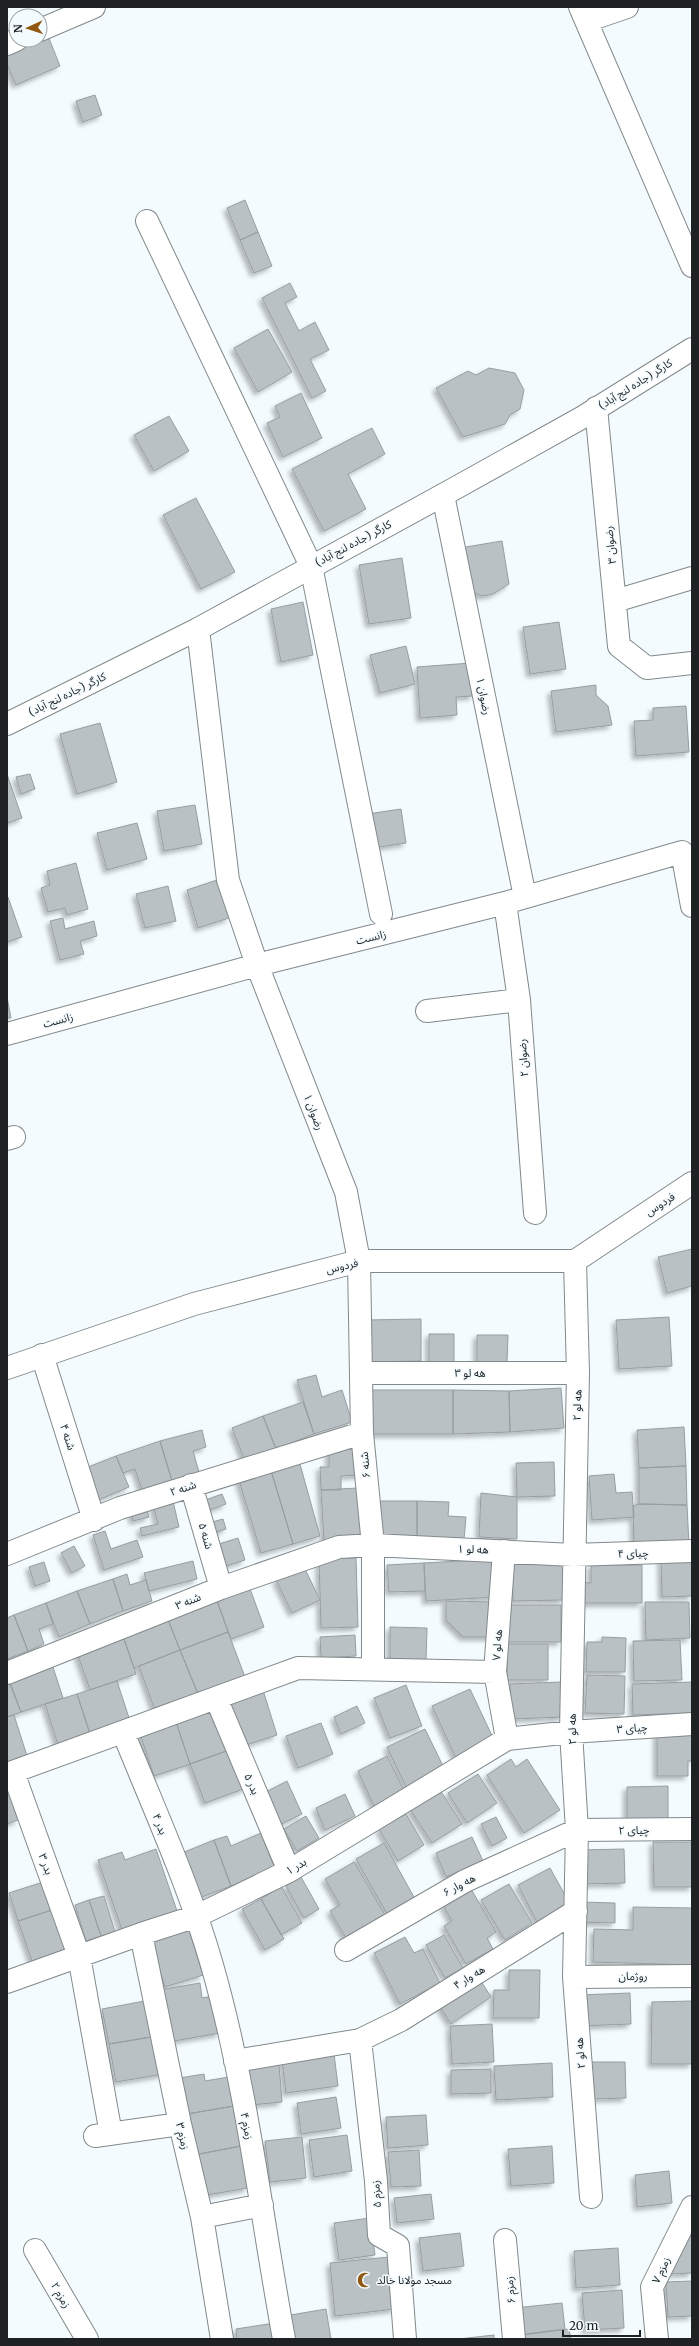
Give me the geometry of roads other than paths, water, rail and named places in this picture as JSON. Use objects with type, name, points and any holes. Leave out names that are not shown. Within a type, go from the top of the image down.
[{"type":"street","points":[[48,26],[92,7]]},
{"type":"street","points":[[628,7],[583,14],[692,266]]},
{"type":"street","points":[[147,221],[311,566],[381,914]]},
{"type":"street","name":"کارگر (جاده لنج آباد)","points":[[7,724],[198,629],[311,566],[444,495],[596,408],[692,349]]},
{"type":"street","name":"رضوان ۳","points":[[596,408],[619,646],[647,668],[692,663]]},
{"type":"street","name":"رضوان ۱","points":[[444,495],[515,900]]},
{"type":"street","points":[[615,601],[692,578]]},
{"type":"street","name":"رضوان ۱","points":[[198,629],[228,880],[257,965],[346,1192],[359,1261]]},
{"type":"street","name":"زانست","points":[[7,1034],[257,965],[515,900],[682,852],[692,906]]},
{"type":"street","name":"رضوان ۲","points":[[515,900],[519,1000],[535,1213]]},
{"type":"street","points":[[427,1011],[519,1000]]},
{"type":"street","name":"فردوس","points":[[7,1368],[194,1304],[359,1261],[575,1261],[692,1183]]},
{"type":"street","name":"شنه ۶","points":[[359,1261],[362,1433],[373,1545],[373,1669]]},
{"type":"street","name":"هه لو ۲","points":[[575,1261],[578,1373],[573,1555],[571,1732],[577,1830],[574,1977],[591,2197]]},
{"type":"street","name":"شنه ۴","points":[[42,1355],[94,1520]]},
{"type":"street","name":"هه لو ۳","points":[[361,1373],[578,1373]]},
{"type":"street","name":"شنه ۲","points":[[7,1554],[94,1520],[120,1508],[362,1433]]},
{"type":"street","name":"شنه ۵","points":[[191,1485],[221,1588]]},
{"type":"street","name":"هه لو ۱","points":[[373,1545],[504,1550],[573,1555]]},
{"type":"street","name":"شنه ۳","points":[[7,1673],[221,1588],[339,1547],[373,1545]]},
{"type":"street","name":"هه لو ۷","points":[[504,1550],[495,1672],[507,1739]]},
{"type":"street","name":"چیای ۴","points":[[573,1555],[692,1551]]},
{"type":"street","points":[[10,1773],[298,1668],[495,1672]]},
{"type":"street","name":"بدر ۵","points":[[216,1698],[289,1871]]},
{"type":"street","name":"چیای ۳","points":[[571,1732],[692,1724]]},
{"type":"street","name":"بدر ۴","points":[[123,1732],[197,1916]]},
{"type":"street","name":"بدر ۱","points":[[8,1982],[141,1934],[197,1916],[289,1871],[507,1739],[571,1732]]},
{"type":"street","name":"بدر ۳","points":[[10,1773],[79,1956],[103,2135],[180,2124]]},
{"type":"street","name":"چیای ۲","points":[[577,1830],[692,1829]]},
{"type":"street","name":"هه وار ۶","points":[[346,1950],[465,1881],[577,1830]]},
{"type":"street","name":"هه وار ۴","points":[[235,2061],[360,2040],[400,2020],[576,1911]]},
{"type":"street","name":"زمزم ۴","points":[[197,1916],[213,1967],[235,2061],[262,2205],[284,2339]]},
{"type":"street","name":"زمزم ۳","points":[[141,1934],[180,2124],[202,2216],[222,2339]]},
{"type":"street","name":"روژمان","points":[[574,1977],[692,1976]]},
{"type":"street","name":"زمزم ۵","points":[[360,2040],[376,2181],[379,2235],[398,2246],[405,2339]]},
{"type":"street","points":[[202,2216],[262,2205]]},
{"type":"street","name":"زمزم ۷","points":[[658,2339],[652,2287],[692,2207]]},
{"type":"street","name":"زمزم ۶","points":[[506,2240],[514,2339]]},
{"type":"street","name":"زمزم ۲","points":[[35,2250],[87,2339]]},
{"type":"place","name":"مسجد مولانا خالد","points":[[365,2280]]}]
